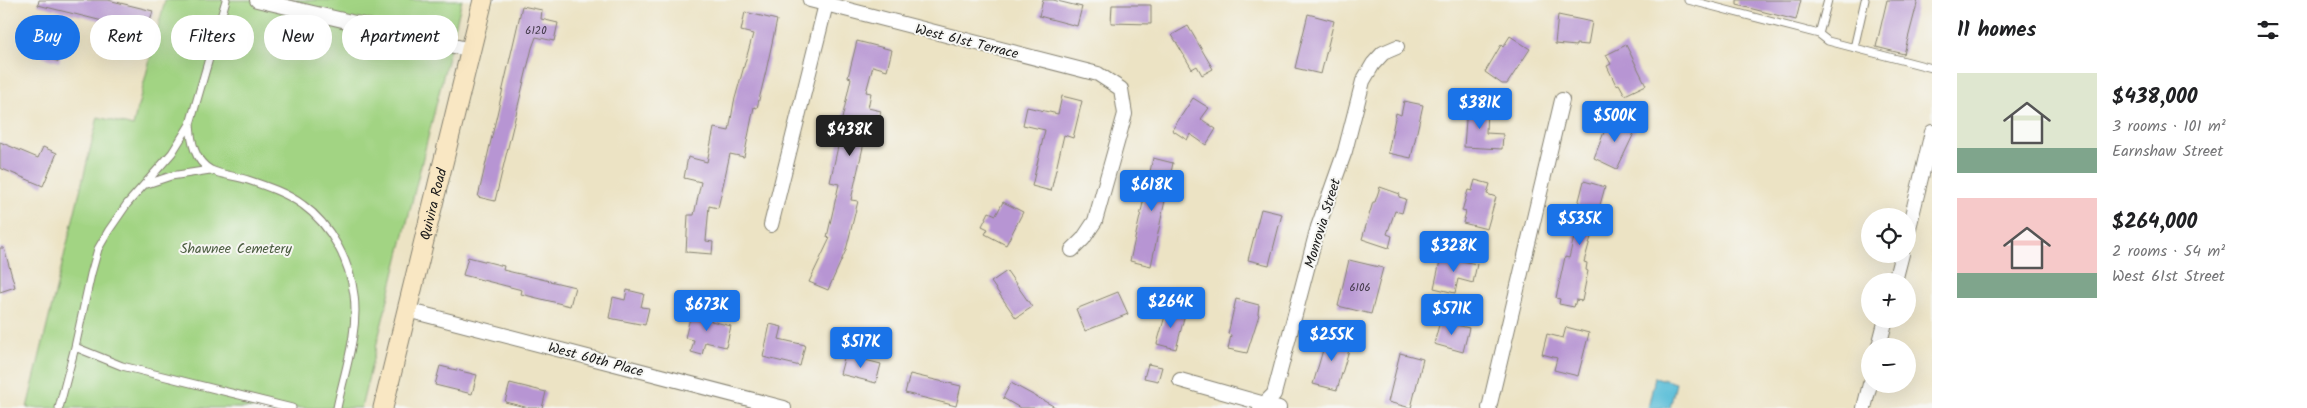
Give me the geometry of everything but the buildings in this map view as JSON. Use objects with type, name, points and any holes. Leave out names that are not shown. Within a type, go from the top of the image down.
[{"type":"main road","name":"Quivira Road","points":[[383,408],[483,0]]},
{"type":"street","points":[[257,0],[471,50]]},
{"type":"street","name":"West 61st Terrace","points":[[810,0],[1098,74],[1121,89],[1125,114],[1095,221],[1084,239],[1072,250]]},
{"type":"street","points":[[771,225],[826,4]]},
{"type":"street","name":"Monrovia Street","points":[[1261,406],[1274,394],[1318,227],[1345,151],[1363,81],[1373,64],[1383,53],[1397,47]]},
{"type":"street","points":[[1489,408],[1562,100]]},
{"type":"street","points":[[1914,208],[1932,132]]},
{"type":"street","name":"West 60th Place","points":[[407,310],[784,408]]},
{"type":"street","points":[[1180,380],[1261,406],[1279,408]]},
{"type":"street","points":[[1864,408],[1868,393]]},
{"type":"lane","points":[[59,408],[76,347],[90,274],[98,250],[127,204],[147,184],[172,153],[190,124],[226,0]]},
{"type":"lane","points":[[1688,0],[1819,34],[1828,41],[1932,68]]},
{"type":"lane","points":[[1819,34],[1828,0]]},
{"type":"lane","points":[[1854,48],[1865,0]]},
{"type":"lane","points":[[190,124],[191,143],[198,158],[210,170]]},
{"type":"lane","points":[[147,184],[171,176],[210,170],[255,182],[303,205],[323,224],[339,248],[350,273],[354,297],[353,330],[337,408]]},
{"type":"lane","points":[[76,347],[122,366],[292,408]]},
{"type":"green space","name":"Shawnee Cemetery","points":[[165,0],[462,0],[458,16],[342,15],[342,60],[447,60],[361,408],[27,408],[98,117],[133,126],[150,60],[161,60],[161,16]]},
{"type":"water","points":[[1655,377],[1676,383],[1670,408],[1648,408]]}]
